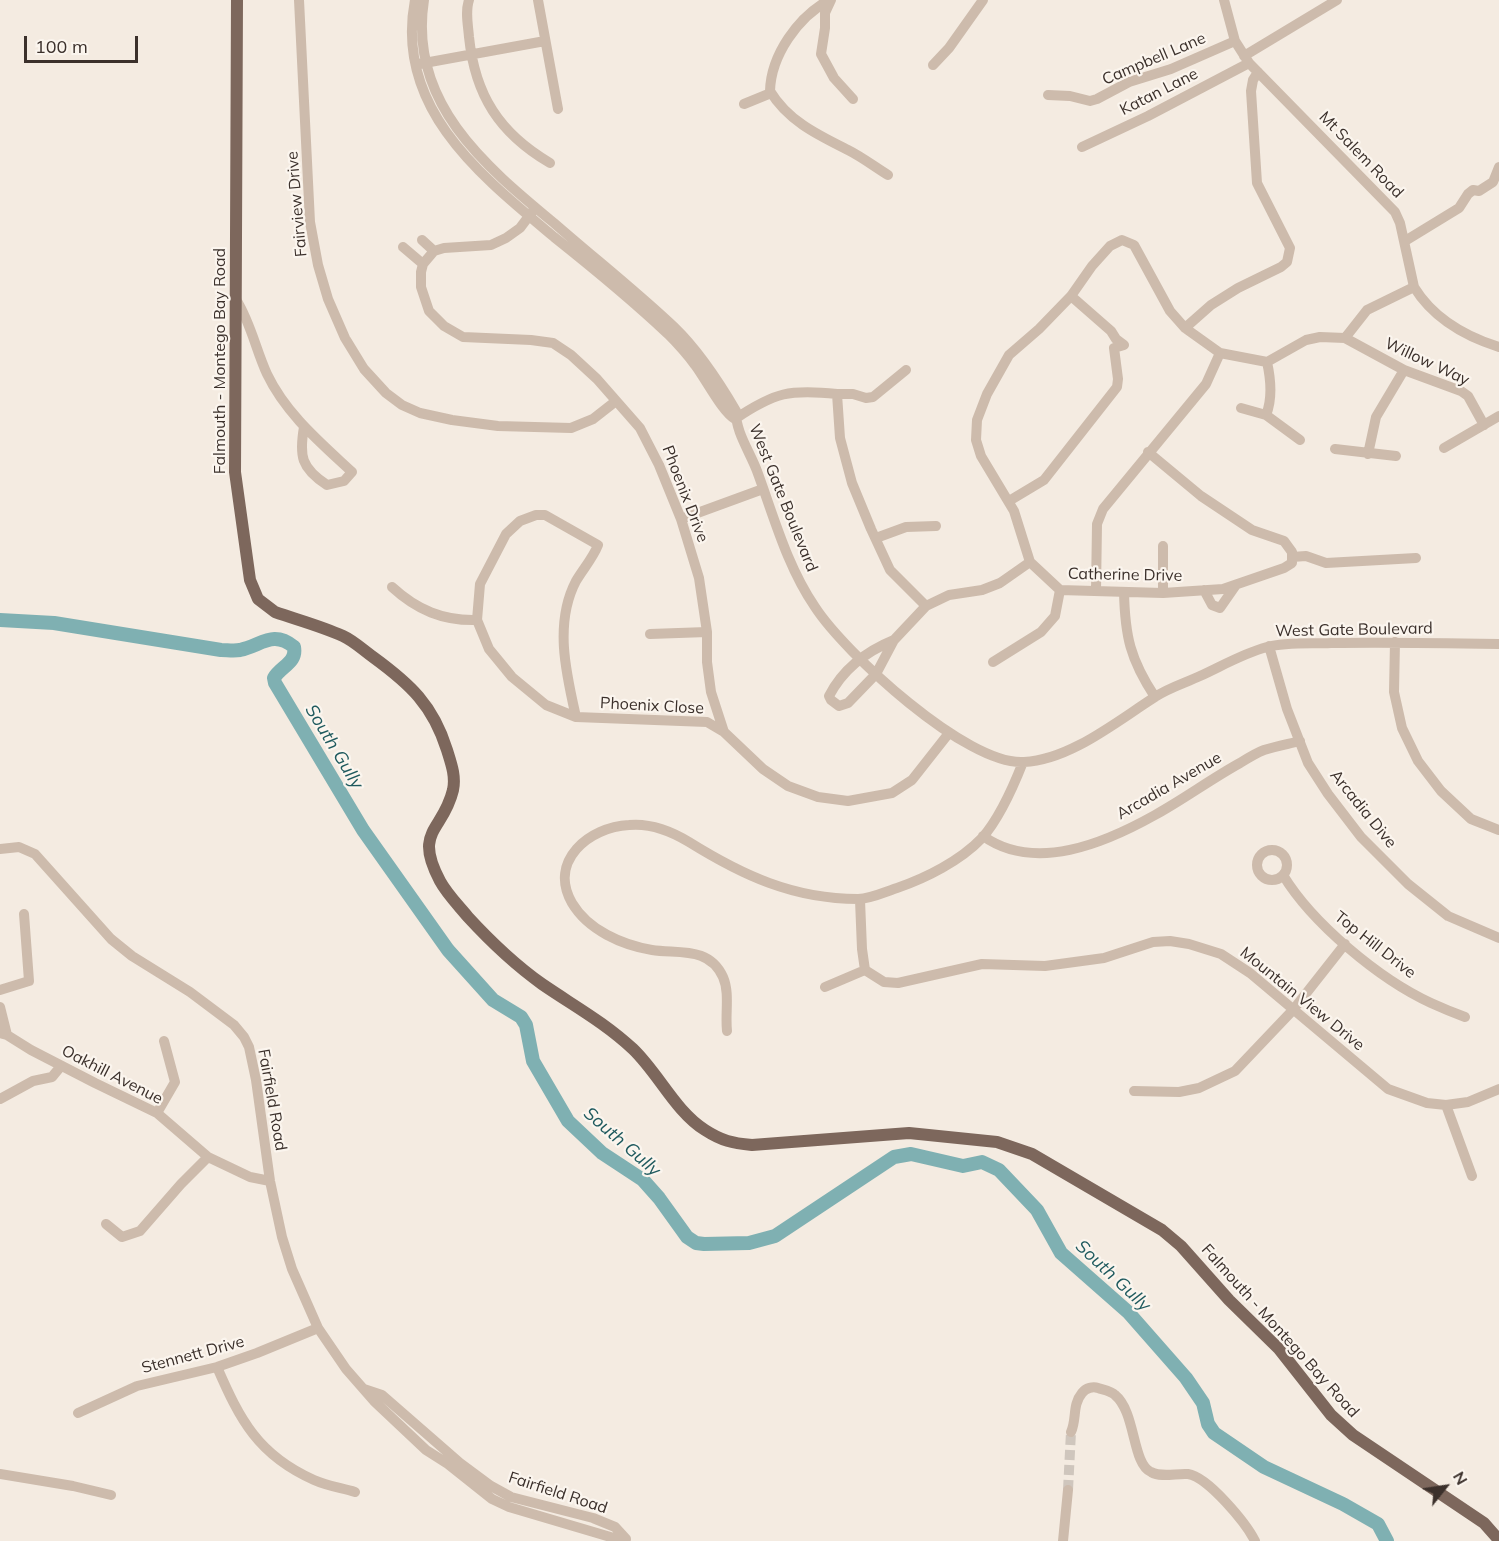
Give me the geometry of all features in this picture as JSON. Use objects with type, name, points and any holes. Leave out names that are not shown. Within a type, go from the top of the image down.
[{"type":"main road","name":"Falmouth - Montego Bay Road","points":[[237,0],[235,472],[250,580],[258,599],[275,612],[346,638],[411,687],[429,708],[441,731],[454,772],[454,787],[450,800],[431,832],[430,857],[441,882],[454,901],[513,962],[543,985],[603,1023],[649,1065],[683,1110],[703,1129],[726,1142],[752,1144],[909,1133],[997,1142],[1032,1154],[1162,1230],[1181,1246],[1229,1300],[1279,1349],[1331,1415],[1346,1428],[1484,1523],[1499,1540]]},
{"type":"street","name":"Fairview Drive","points":[[299,0],[310,222],[328,299],[345,338],[364,369],[386,393],[402,405],[420,413],[498,426],[571,428],[593,419],[616,401]]},
{"type":"street","name":"West Gate Boulevard","points":[[415,0],[412,27],[421,64],[456,129],[532,212],[676,328],[703,360],[736,411],[735,419],[764,489],[789,560],[815,607],[876,674],[949,733],[986,754],[1023,762],[1044,759],[1068,750],[1155,697],[1246,654],[1269,646],[1395,642],[1499,644]]},
{"type":"street","name":"West Gate Boulevard","points":[[421,64],[424,0]]},
{"type":"street","points":[[469,0],[466,9],[476,78],[496,117],[513,137],[534,154],[550,163]]},
{"type":"street","points":[[538,0],[558,109]]},
{"type":"street","points":[[830,0],[796,28],[773,70],[771,93],[783,110],[793,119],[888,175]]},
{"type":"street","points":[[830,0],[825,14],[821,54],[834,78],[853,99]]},
{"type":"street","points":[[933,65],[949,48],[982,0]]},
{"type":"street","name":"Mt Salem Road","points":[[1224,0],[1235,41],[1246,60],[1388,202],[1400,223],[1414,286],[1429,307],[1449,326],[1499,347]]},
{"type":"street","name":"Katan Lane","points":[[1082,147],[1148,116],[1246,60],[1337,0]]},
{"type":"street","points":[[421,64],[545,41]]},
{"type":"street","name":"Campbell Lane","points":[[1048,95],[1070,96],[1090,101],[1097,99],[1129,82],[1172,69],[1235,41]]},
{"type":"street","points":[[1185,328],[1211,305],[1238,288],[1281,267],[1290,256],[1290,248],[1283,231],[1257,183],[1251,91],[1253,80],[1258,72]]},
{"type":"street","points":[[744,104],[771,93]]},
{"type":"street","points":[[1405,241],[1459,208],[1473,190],[1479,191],[1493,182],[1499,167]]},
{"type":"street","points":[[403,247],[423,264],[434,251],[444,248],[492,245],[513,233],[532,212]]},
{"type":"street","points":[[422,240],[434,251]]},
{"type":"street","points":[[894,640],[874,648],[860,658],[833,689],[829,696],[831,700],[839,706],[848,703],[876,674],[894,640],[926,606],[949,595],[982,590],[1000,583],[1029,562],[1014,511],[981,456],[976,441],[977,420],[987,394],[1009,355],[1039,329],[1071,296],[1092,266],[1110,246],[1122,240],[1134,245],[1170,311],[1185,328],[1220,353],[1267,362],[1271,400],[1266,415]]},
{"type":"street","name":"Phoenix Drive","points":[[423,264],[421,288],[429,310],[444,326],[464,338],[553,343],[571,355],[640,428],[681,519],[699,578],[707,632],[707,663],[711,692],[724,732],[763,769],[788,786],[818,797],[848,801],[892,793],[912,780],[949,733]]},
{"type":"street","points":[[1345,338],[1367,310],[1414,286]]},
{"type":"street","points":[[1009,501],[1044,480],[1117,387],[1114,348],[1124,345],[1071,296]]},
{"type":"street","points":[[237,301],[245,314],[268,375],[285,402],[304,427],[352,472],[344,481],[327,485],[307,468],[302,458],[301,447],[304,427]]},
{"type":"street","name":"Willow Way","points":[[1267,362],[1306,340],[1320,337],[1345,338],[1404,370],[1461,391],[1468,396],[1484,425]]},
{"type":"street","points":[[1096,591],[1097,524],[1103,508],[1206,384],[1220,353]]},
{"type":"street","points":[[735,419],[761,403],[788,393],[804,391],[873,397],[906,370]]},
{"type":"street","points":[[1368,454],[1376,417],[1404,370]]},
{"type":"street","points":[[837,394],[840,438],[852,483],[890,570],[926,606]]},
{"type":"street","points":[[1241,408],[1266,415],[1300,440]]},
{"type":"street","points":[[1444,448],[1499,416]]},
{"type":"street","points":[[1335,449],[1396,456]]},
{"type":"street","points":[[1148,452],[1201,496],[1252,530],[1284,542],[1292,552],[1292,557],[1306,556],[1326,563],[1416,558]]},
{"type":"street","points":[[681,519],[764,489]]},
{"type":"street","name":"Phoenix Close","points":[[576,717],[565,660],[564,622],[567,604],[576,581],[598,548],[597,543],[545,515],[536,515],[520,521],[506,534],[480,584],[477,621],[489,649],[512,677],[546,705],[576,717],[707,722],[724,732]]},
{"type":"street","points":[[876,538],[906,527],[936,526]]},
{"type":"street","points":[[1163,546],[1163,592]]},
{"type":"street","name":"Catherine Drive","points":[[1029,562],[1060,590],[1163,592],[1223,589],[1284,568],[1292,563],[1292,557]]},
{"type":"street","points":[[1204,590],[1212,605],[1220,608],[1236,585]]},
{"type":"street","points":[[392,587],[404,598],[431,613],[459,621],[477,621]]},
{"type":"street","points":[[993,662],[1041,632],[1055,616],[1060,590]]},
{"type":"street","points":[[1124,592],[1129,647],[1140,674],[1155,697]]},
{"type":"street","points":[[650,634],[707,632]]},
{"type":"street","points":[[1395,642],[1396,701],[1402,728],[1418,762],[1441,791],[1471,819],[1499,830]]},
{"type":"street","name":"Arcadia Dive","points":[[1269,646],[1287,709],[1308,764],[1361,837],[1408,884],[1448,916],[1499,938]]},
{"type":"street","name":"Arcadia Avenue","points":[[983,836],[995,845],[1019,852],[1046,853],[1074,849],[1105,839],[1155,815],[1212,778],[1263,750],[1300,741]]},
{"type":"street","points":[[727,1031],[726,988],[716,965],[690,952],[651,950],[610,937],[588,923],[572,903],[566,885],[566,863],[582,842],[602,830],[628,825],[653,826],[682,837],[740,872],[772,886],[819,896],[860,900],[917,881],[968,850],[983,836],[1012,790],[1023,762]]},
{"type":"street","name":"Fairfield Road","points":[[0,849],[20,847],[35,854],[111,939],[132,956],[190,992],[234,1025],[244,1037],[249,1047],[256,1080],[270,1181],[282,1237],[292,1269],[318,1328],[346,1369],[364,1389],[382,1395],[400,1408],[433,1440],[491,1486],[511,1497],[594,1518],[615,1527],[626,1541]]},
{"type":"street","name":"Top Hill Drive","points":[[1282,875],[1296,896],[1345,944],[1391,981],[1430,1003],[1465,1017]]},
{"type":"street","points":[[825,987],[865,970],[860,900]]},
{"type":"street","points":[[0,990],[29,981],[24,914]]},
{"type":"street","name":"Mountain View Drive","points":[[865,970],[873,977],[885,982],[898,983],[982,964],[1044,966],[1085,962],[1153,942],[1170,941],[1189,944],[1221,954],[1250,973],[1388,1089],[1427,1103],[1446,1105],[1468,1102],[1499,1089]]},
{"type":"street","points":[[1134,1091],[1179,1092],[1199,1088],[1235,1071],[1293,1010],[1345,944]]},
{"type":"street","points":[[0,1006],[4,1034]]},
{"type":"street","name":"Oakhill Avenue","points":[[4,1034],[61,1066],[157,1113],[208,1157],[250,1177],[270,1181]]},
{"type":"street","points":[[157,1113],[175,1082],[164,1041]]},
{"type":"street","points":[[0,1099],[33,1082],[52,1077],[61,1066]]},
{"type":"street","points":[[1446,1105],[1473,1176]]},
{"type":"street","points":[[106,1224],[122,1237],[140,1231],[208,1157]]},
{"type":"street","name":"Stennett Drive","points":[[78,1413],[137,1386],[217,1367],[318,1328]]},
{"type":"street","points":[[217,1367],[237,1412],[254,1437],[277,1459],[315,1480],[355,1492]]},
{"type":"street","points":[[1071,1431],[1074,1405],[1083,1390],[1094,1386],[1114,1393],[1128,1413],[1142,1464],[1150,1472],[1189,1474],[1200,1478],[1244,1524],[1255,1541]]},
{"type":"street","points":[[0,1474],[111,1495]]},
{"type":"street","points":[[1064,1541],[1068,1490]]},
{"type":"waterway","name":"South Gully","points":[[0,620],[54,623],[221,650],[240,650],[273,639],[287,642],[294,647],[293,657],[274,678],[275,683],[363,830],[448,950],[493,1000],[521,1017],[526,1025],[533,1061],[568,1121],[602,1153],[643,1180],[687,1237],[696,1243],[704,1244],[749,1243],[775,1236],[894,1157],[911,1154],[963,1166],[982,1162],[999,1170],[1037,1210],[1061,1253],[1128,1312],[1186,1378],[1203,1403],[1208,1424],[1214,1433],[1264,1467],[1343,1504],[1378,1524],[1387,1541]]},
{"type":"tunnel","points":[[1068,1490],[1071,1432]]}]
